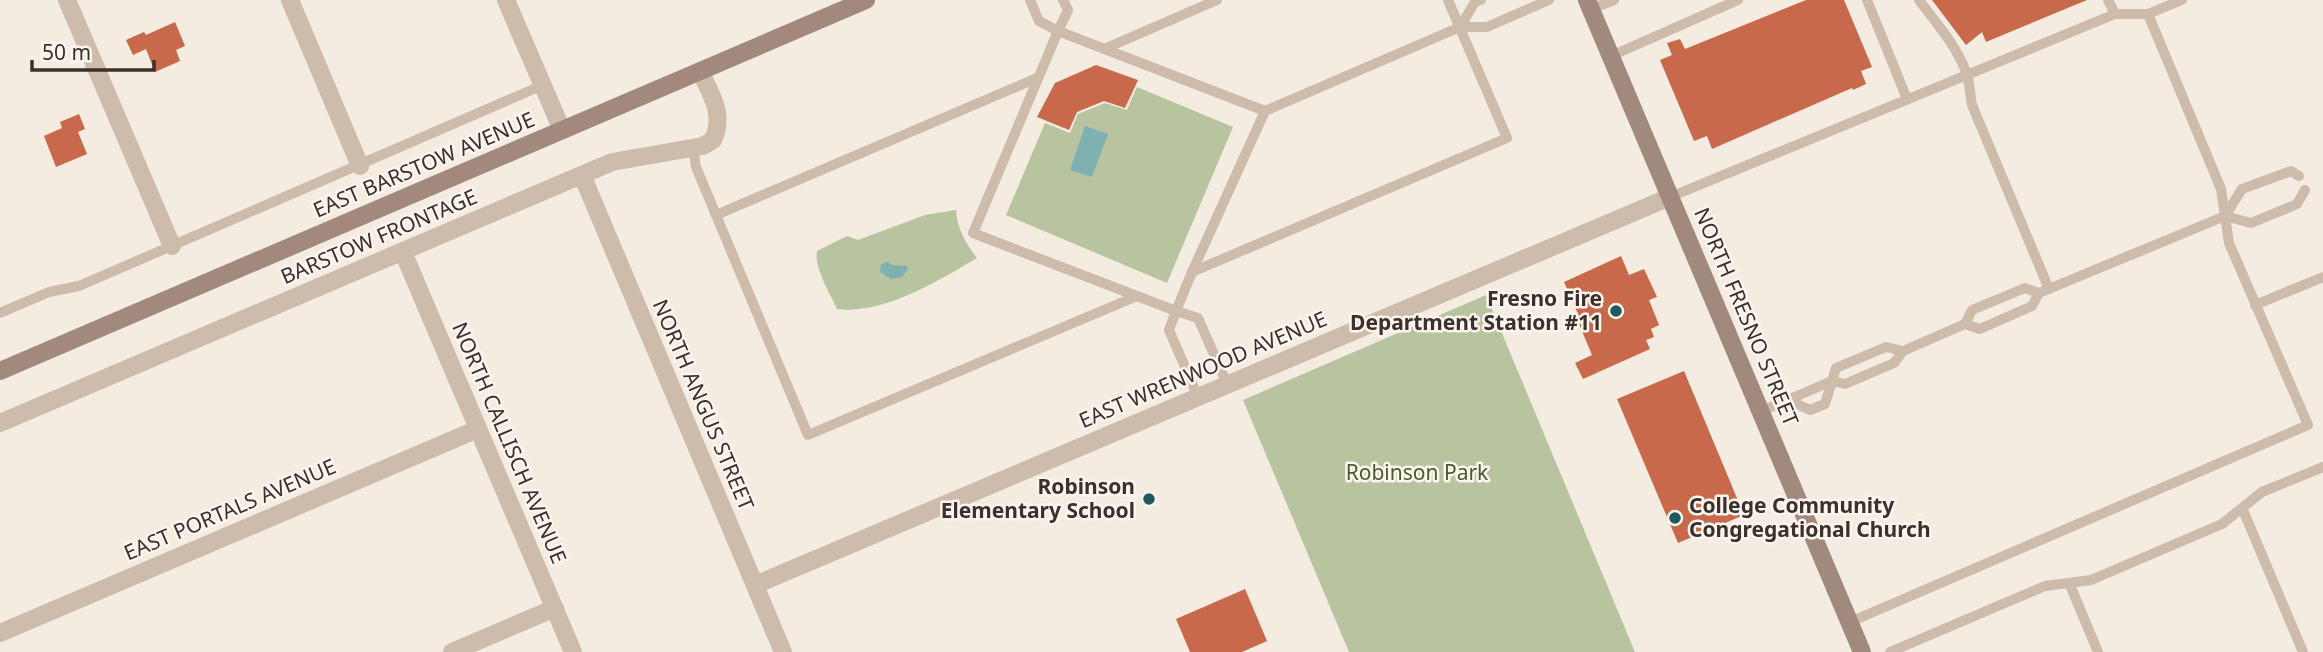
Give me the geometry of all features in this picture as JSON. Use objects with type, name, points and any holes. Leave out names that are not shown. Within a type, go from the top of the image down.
[{"type":"main road","name":"EAST BARSTOW AVENUE","points":[[0,371],[866,0]]},
{"type":"main road","name":"NORTH FRESNO STREET","points":[[1589,5],[1850,622],[1857,651]]},
{"type":"street","points":[[67,0],[172,246]]},
{"type":"street","points":[[290,0],[359,166]]},
{"type":"street","points":[[506,0],[562,130]]},
{"type":"street","points":[[692,149],[713,140],[719,120],[700,71]]},
{"type":"street","name":"BARSTOW FRONTAGE","points":[[0,423],[582,175],[626,158],[692,149]]},
{"type":"street","name":"NORTH ANGUS STREET","points":[[582,175],[783,652]]},
{"type":"street","name":"EAST WRENWOOD AVENUE","points":[[755,586],[1670,197]]},
{"type":"street","name":"NORTH CALLISCH AVENUE","points":[[403,252],[573,652]]},
{"type":"street","name":"EAST PORTALS AVENUE","points":[[0,633],[478,429]]},
{"type":"street","points":[[452,652],[555,608]]},
{"type":"lane","points":[[1030,0],[1039,21],[1058,30],[1265,111]]},
{"type":"lane","points":[[1063,0],[1068,10],[973,233],[1198,318],[1227,384]]},
{"type":"lane","points":[[1104,49],[1217,0]]},
{"type":"lane","points":[[1192,272],[1507,138],[1448,0]]},
{"type":"lane","points":[[1460,27],[1475,2],[1481,0]]},
{"type":"lane","points":[[1198,397],[1169,330],[1192,272],[1265,111],[1460,27],[1487,27],[1549,0]]},
{"type":"lane","points":[[1589,5],[1614,0]]},
{"type":"lane","points":[[1611,56],[1738,0]]},
{"type":"lane","points":[[1867,0],[1907,99]]},
{"type":"lane","points":[[1919,0],[1955,49],[1967,75],[1972,105],[2049,289]]},
{"type":"lane","points":[[2108,0],[2115,15]]},
{"type":"lane","points":[[1670,197],[2115,15],[2148,14],[2182,0]]},
{"type":"lane","points":[[1850,622],[2308,425],[2229,243],[2221,189],[2148,14]]},
{"type":"lane","points":[[716,215],[1037,78]]},
{"type":"lane","points":[[0,313],[49,292],[79,286],[543,85]]},
{"type":"lane","points":[[692,149],[696,167],[808,435],[1137,296]]},
{"type":"lane","points":[[1965,324],[1980,329],[2032,306],[2039,293],[2225,216],[2242,189],[2282,173],[2291,171],[2299,176]]},
{"type":"lane","points":[[2225,216],[2251,223],[2297,204],[2305,191]]},
{"type":"lane","points":[[2255,305],[2323,277]]},
{"type":"lane","points":[[1762,411],[1832,381],[1845,384],[1894,363],[1903,351],[1965,324],[1972,310],[2025,288],[2039,293]]},
{"type":"lane","points":[[1787,400],[1810,410],[1818,407],[1825,404],[1836,368],[1886,347],[1903,351]]},
{"type":"lane","points":[[1890,652],[2045,586],[2070,585],[2091,580],[2199,534],[2222,524],[2243,510],[2262,492],[2323,467]]},
{"type":"lane","points":[[2243,510],[2303,652]]},
{"type":"lane","points":[[2070,585],[2098,652]]},
{"type":"green space","points":[[1137,87],[1233,127],[1167,283],[1006,215],[1045,123],[1070,133],[1078,114],[1105,103],[1127,110]]},
{"type":"green space","points":[[956,210],[963,235],[977,258],[928,286],[891,302],[873,307],[837,309],[820,273],[817,251],[847,236],[858,240],[925,215]]},
{"type":"green space","name":"Robinson Park","points":[[1486,295],[1635,652],[1349,652],[1243,400]]},
{"type":"water","points":[[1085,126],[1108,134],[1092,177],[1070,170]]},
{"type":"water","points":[[888,262],[892,265],[907,266],[908,269],[902,277],[891,279],[880,272],[881,264]]},
{"type":"building","points":[[1806,0],[1844,0],[1872,67],[1861,71],[1866,84],[1712,149],[1707,136],[1694,141],[1660,60],[1672,55],[1667,43],[1680,39],[1685,49]]},
{"type":"building","points":[[1932,0],[2087,0],[1986,42],[1982,32],[1966,45]]},
{"type":"building","points":[[175,22],[185,46],[176,50],[180,61],[155,72],[146,49],[133,55],[126,40],[144,32],[146,35]]},
{"type":"building","points":[[1096,65],[1138,80],[1125,108],[1104,101],[1077,112],[1069,130],[1037,117],[1055,83]]},
{"type":"building","points":[[79,114],[85,129],[78,132],[87,154],[56,167],[44,136],[62,128],[60,122]]},
{"type":"building","points":[[1621,256],[1629,275],[1644,269],[1657,297],[1649,300],[1659,325],[1651,329],[1654,337],[1646,340],[1650,349],[1583,379],[1575,363],[1592,355],[1579,324],[1582,323],[1564,282]]},
{"type":"building","points":[[1684,371],[1744,515],[1678,543],[1617,399]]},
{"type":"building","points":[[1245,589],[1267,641],[1242,652],[1190,652],[1176,619]]},
{"type":"place","name":"Fresno Fire Department Station #11","points":[[1616,311]]},
{"type":"place","name":"Robinson Elementary School","points":[[1149,499]]},
{"type":"place","name":"College Community Congregational Church","points":[[1675,518]]}]
